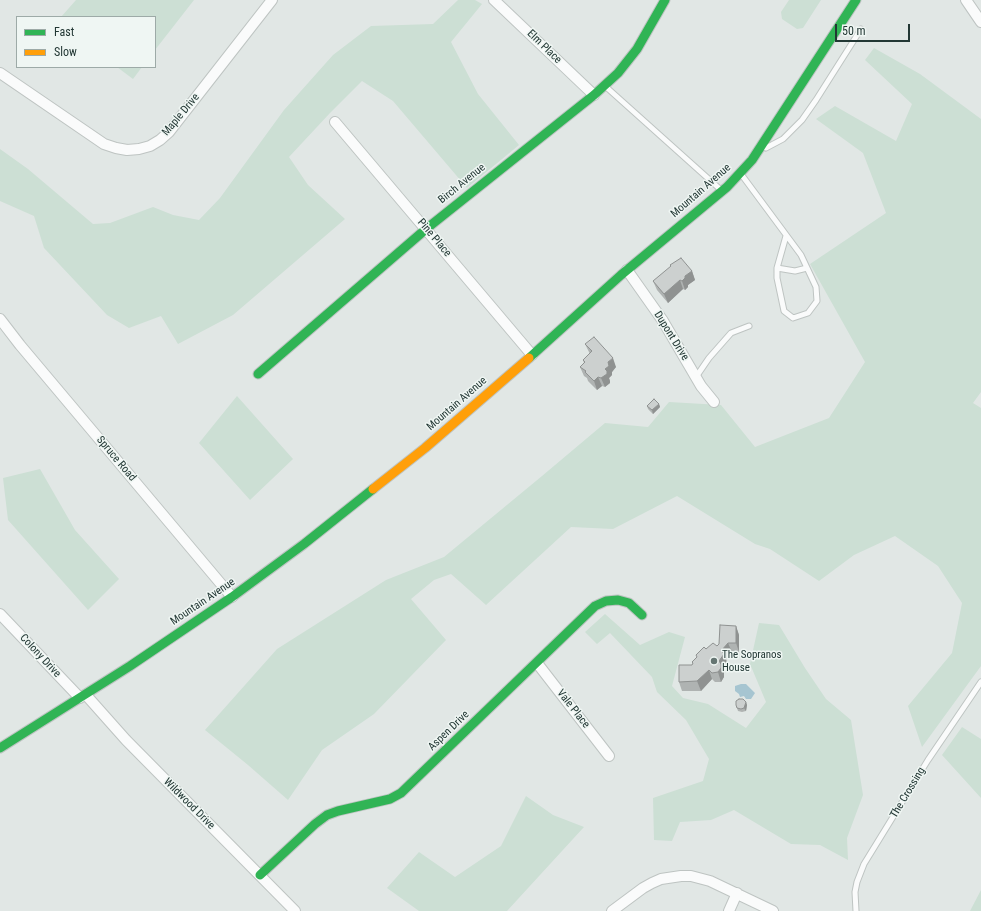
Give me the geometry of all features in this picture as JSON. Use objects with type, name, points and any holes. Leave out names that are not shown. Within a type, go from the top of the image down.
[{"type":"street","name":"Maple Drive","points":[[0,73],[104,144],[121,149],[139,149],[150,146],[169,132],[272,0]]},
{"type":"street","name":"Elm Place","points":[[494,0],[594,95]]},
{"type":"street","name":"Birch Avenue","points":[[258,374],[426,229],[594,95],[618,72],[637,49],[665,0]]},
{"type":"street","name":"Mountain Avenue","points":[[0,748],[83,697],[232,597],[304,544],[396,471],[532,355],[627,270],[722,191],[740,174],[757,154],[856,0]]},
{"type":"street","points":[[966,0],[981,22]]},
{"type":"street","name":"Pine Place","points":[[335,122],[532,355]]},
{"type":"street","name":"Dupont Drive","points":[[627,270],[663,321],[696,377],[714,402]]},
{"type":"street","name":"Spruce Road","points":[[0,319],[20,345],[232,597]]},
{"type":"street","name":"Aspen Drive","points":[[260,876],[315,824],[327,815],[390,799],[401,793],[537,663],[590,610],[600,603],[612,600],[624,601],[629,603],[642,615]]},
{"type":"street","name":"Colony Drive","points":[[0,614],[83,697]]},
{"type":"street","name":"Vale Place","points":[[537,663],[609,756]]},
{"type":"street","name":"Wildwood Drive","points":[[83,697],[295,911]]},
{"type":"street","points":[[612,911],[643,888],[661,879],[691,876],[715,883],[773,911]]},
{"type":"street","points":[[729,911],[737,893]]},
{"type":"lane","points":[[757,154],[783,139],[802,120],[861,29]]},
{"type":"lane","points":[[604,85],[722,191]]},
{"type":"lane","points":[[740,174],[801,255],[816,287],[817,301],[808,313],[793,318],[784,310],[777,278],[777,268],[786,236]]},
{"type":"lane","points":[[777,268],[795,271],[807,268]]},
{"type":"lane","points":[[696,377],[709,358],[731,333],[749,326]]},
{"type":"lane","name":"The Crossing","points":[[856,911],[855,892],[864,864],[928,760],[981,682]]},
{"type":"green space","points":[[76,0],[194,0],[156,49],[156,16],[62,16]]},
{"type":"green space","points":[[458,0],[475,0],[482,4],[451,42],[478,94],[519,145],[467,188],[393,101],[362,81],[289,157],[308,185],[345,219],[233,315],[178,344],[161,316],[129,328],[107,315],[44,248],[34,216],[0,201],[0,149],[28,169],[93,224],[110,223],[153,207],[173,215],[199,220],[220,198],[284,110],[333,55],[371,26],[433,24]]},
{"type":"green space","points":[[789,0],[821,0],[803,28],[797,29],[782,19],[781,12]]},
{"type":"green space","points":[[874,48],[920,74],[981,119],[981,392],[973,403],[981,408],[981,666],[922,747],[908,706],[952,653],[962,603],[938,566],[895,536],[854,555],[819,581],[770,549],[755,544],[677,496],[613,529],[571,527],[486,605],[451,574],[434,580],[411,599],[446,640],[374,714],[322,750],[288,800],[205,730],[277,649],[386,580],[444,557],[605,423],[648,427],[669,402],[721,405],[755,447],[829,418],[865,362],[810,264],[886,213],[863,153],[816,119],[835,106],[896,141],[912,104],[865,60]]},
{"type":"green space","points":[[118,68],[141,68],[133,79]]},
{"type":"green space","points":[[237,396],[293,459],[250,500],[199,443]]},
{"type":"green space","points":[[40,469],[75,530],[119,579],[88,610],[8,520],[3,478]]},
{"type":"green space","points":[[605,614],[640,645],[669,632],[685,637],[672,686],[683,698],[708,704],[746,728],[766,702],[750,664],[759,623],[779,625],[826,699],[851,720],[863,795],[847,838],[848,860],[820,845],[791,844],[734,810],[711,820],[680,822],[672,841],[654,840],[653,798],[703,781],[709,759],[686,720],[657,692],[652,677],[610,633],[597,644],[585,632]]},
{"type":"green space","points":[[962,727],[981,739],[981,798],[942,755]]},
{"type":"green space","points":[[526,796],[553,815],[584,827],[507,911],[419,911],[387,888],[419,852],[455,877],[501,846]]},
{"type":"green space","points":[[981,890],[981,911],[970,911]]},
{"type":"water","points":[[746,684],[755,693],[751,699],[746,699],[744,696],[740,697],[735,691],[735,686]]},
{"type":"building","points":[[681,258],[692,271],[685,276],[682,281],[680,280],[664,294],[653,281],[671,266],[670,265]]},
{"type":"building","points":[[594,337],[613,358],[608,362],[609,366],[605,369],[607,374],[601,378],[598,377],[594,381],[585,372],[586,371],[580,367],[585,362],[583,360],[592,351],[585,344]]},
{"type":"building","points":[[654,399],[659,404],[652,410],[647,406]]},
{"type":"building","points":[[720,625],[736,626],[736,643],[728,643],[721,651],[724,654],[719,661],[721,668],[718,672],[712,673],[709,670],[697,681],[679,682],[679,665],[692,665],[692,662],[697,657],[696,655],[704,647],[706,649],[713,643],[717,646],[719,644]]},
{"type":"building","points":[[743,699],[746,702],[744,708],[737,708],[736,701]]},
{"type":"traffic: fast","points":[[258,374],[426,229],[594,95],[618,73],[637,49],[665,0]]},
{"type":"traffic: fast","points":[[529,358],[621,275],[727,187],[752,160],[856,0]]},
{"type":"traffic: fast","points":[[0,748],[130,666],[232,597],[304,544],[373,489]]},
{"type":"traffic: fast","points":[[260,875],[315,824],[327,815],[390,799],[401,793],[595,606],[606,601],[618,600],[629,603],[642,615]]},
{"type":"traffic: slow","points":[[373,489],[425,448],[529,358]]},
{"type":"place","name":"The Sopranos House","points":[[714,661]]}]
